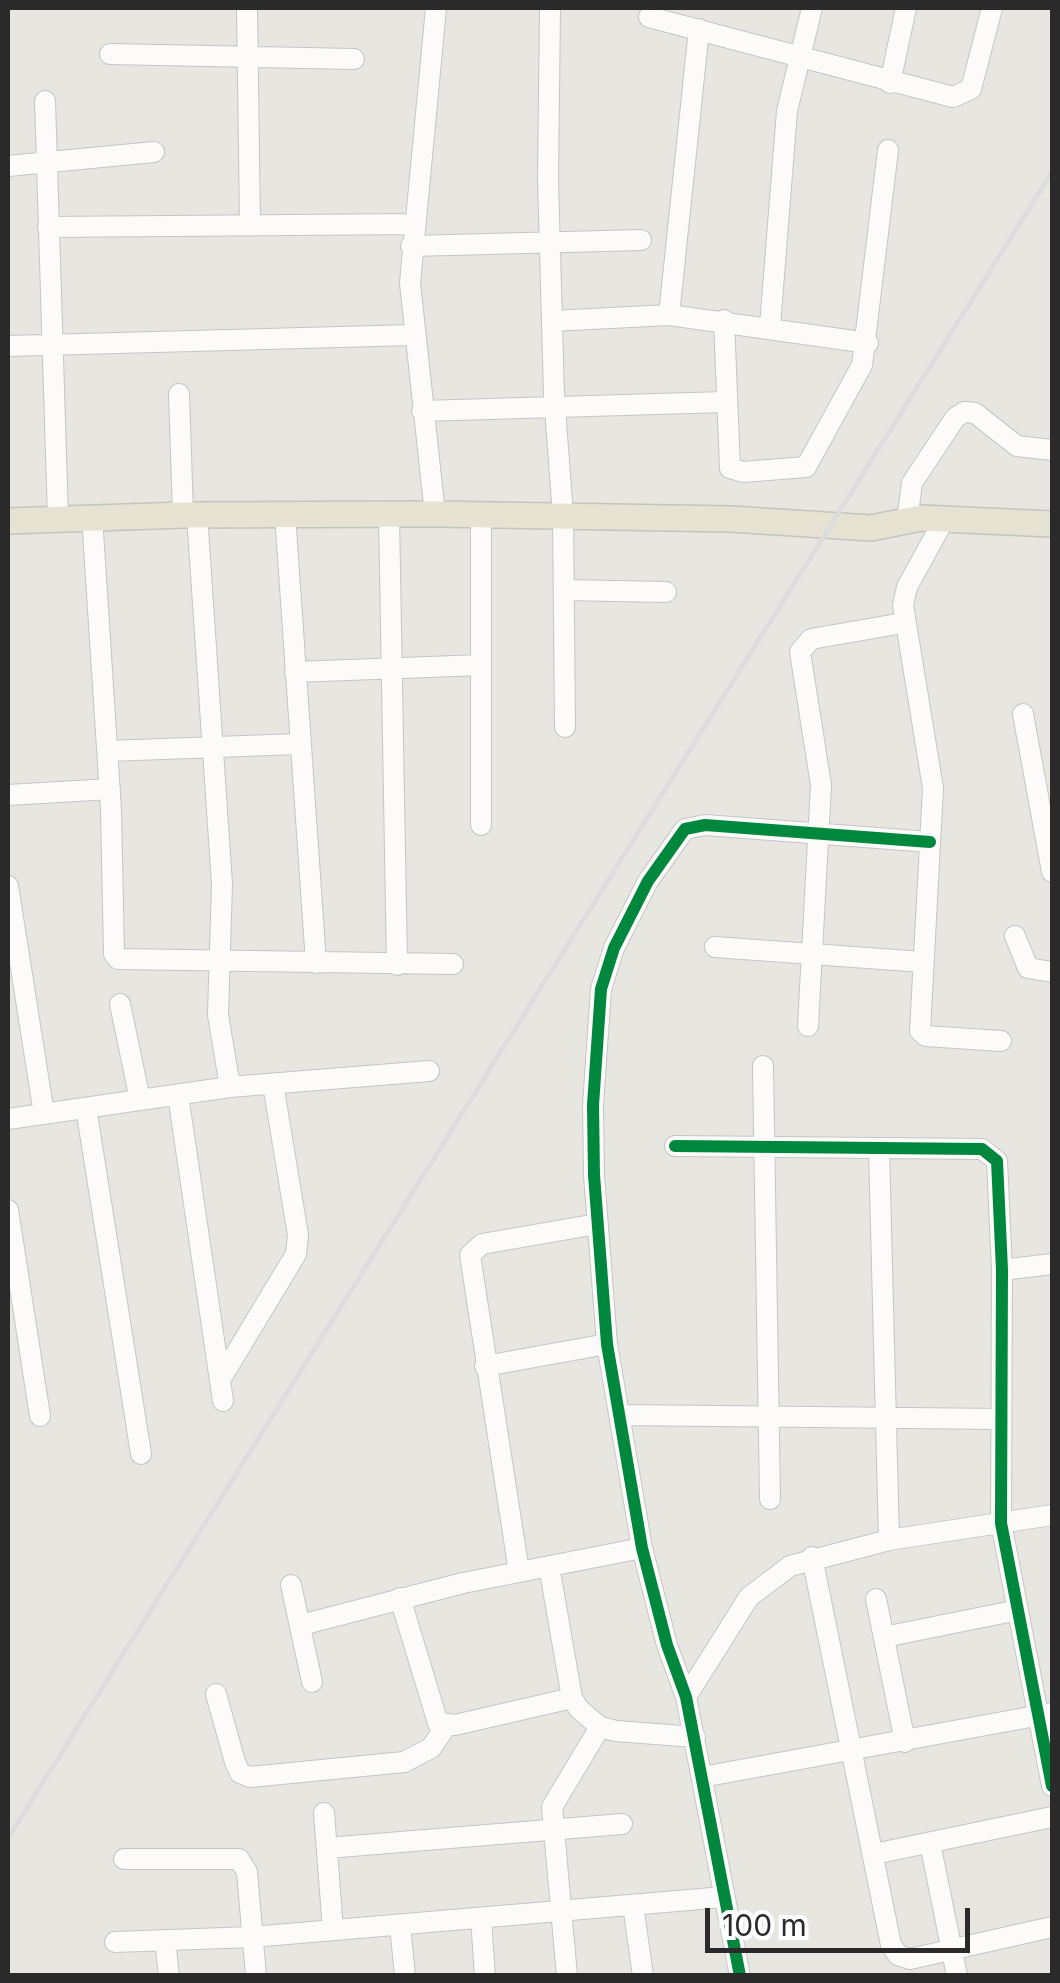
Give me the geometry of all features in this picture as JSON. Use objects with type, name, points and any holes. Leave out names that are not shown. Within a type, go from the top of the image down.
[{"type":"main road","points":[[8,521],[190,514],[435,514],[563,515],[871,528],[945,518],[1052,524]]},
{"type":"street","points":[[247,8],[250,224]]},
{"type":"street","points":[[435,514],[414,335],[411,246],[434,62],[436,8]]},
{"type":"street","points":[[550,8],[550,242],[554,406],[563,515],[565,727]]},
{"type":"street","points":[[770,326],[782,159],[798,58],[812,8]]},
{"type":"street","points":[[890,83],[906,8]]},
{"type":"street","points":[[649,17],[890,83],[964,95],[975,80],[992,8]]},
{"type":"street","points":[[670,315],[699,28]]},
{"type":"street","points":[[110,54],[354,59]]},
{"type":"street","points":[[44,101],[58,518]]},
{"type":"street","points":[[724,320],[730,468],[743,472],[806,467],[858,376],[868,342],[888,150]]},
{"type":"street","points":[[8,166],[154,152]]},
{"type":"street","points":[[48,227],[414,224]]},
{"type":"street","points":[[411,246],[641,240]]},
{"type":"street","points":[[552,321],[670,315],[868,342]]},
{"type":"street","points":[[8,346],[414,335]]},
{"type":"street","points":[[179,394],[222,884],[218,1015],[230,1088]]},
{"type":"street","points":[[422,411],[725,402]]},
{"type":"street","points":[[908,520],[912,482],[964,412],[975,412],[1017,446],[1052,450]]},
{"type":"street","points":[[285,514],[316,963]]},
{"type":"street","points":[[389,514],[398,965]]},
{"type":"street","points":[[92,516],[110,790],[114,954],[126,961],[453,964]]},
{"type":"street","points":[[481,516],[481,825]]},
{"type":"street","points":[[945,518],[908,587],[903,623],[933,788],[920,1031],[926,1036],[1001,1041]]},
{"type":"street","points":[[564,590],[666,592]]},
{"type":"street","points":[[808,1026],[821,785],[802,646],[810,639],[903,623]]},
{"type":"street","points":[[295,672],[481,665]]},
{"type":"street","points":[[1023,714],[1044,778],[1052,867]]},
{"type":"street","points":[[108,752],[298,744]]},
{"type":"street","points":[[8,795],[110,790]]},
{"type":"street","points":[[740,1976],[695,1737],[642,1548],[606,1344],[592,1106],[601,989],[614,948],[648,881],[685,829],[706,825],[930,842]]},
{"type":"street","points":[[8,886],[17,1003],[44,1114]]},
{"type":"street","points":[[1015,936],[1028,968],[1052,972]]},
{"type":"street","points":[[715,947],[923,962]]},
{"type":"street","points":[[120,1004],[140,1100]]},
{"type":"street","points":[[763,1066],[770,1499]]},
{"type":"street","points":[[8,1119],[230,1088],[429,1071]]},
{"type":"street","points":[[178,1095],[222,1390],[296,1254],[298,1236],[273,1084]]},
{"type":"street","points":[[86,1108],[141,1454]]},
{"type":"street","points":[[675,1146],[992,1153],[998,1171],[1002,1270],[1001,1523],[1018,1610],[1046,1714],[1052,1786]]},
{"type":"street","points":[[879,1149],[889,1540]]},
{"type":"street","points":[[8,1210],[40,1416]]},
{"type":"street","points":[[518,1572],[470,1265],[474,1248],[597,1224]]},
{"type":"street","points":[[1002,1270],[1052,1264]]},
{"type":"street","points":[[485,1366],[606,1344]]},
{"type":"street","points":[[621,1415],[1001,1419]]},
{"type":"street","points":[[686,1698],[749,1597],[790,1566],[812,1557],[889,1540],[1052,1515]]},
{"type":"street","points":[[300,1625],[400,1598],[642,1548]]},
{"type":"street","points":[[812,1557],[891,1945],[898,1955],[910,1959],[1052,1927]]},
{"type":"street","points":[[549,1566],[572,1698],[600,1727],[695,1737]]},
{"type":"street","points":[[291,1585],[312,1682]]},
{"type":"street","points":[[400,1598],[434,1716],[446,1726]]},
{"type":"street","points":[[876,1599],[905,1742]]},
{"type":"street","points":[[884,1637],[1018,1610]]},
{"type":"street","points":[[216,1694],[235,1762],[240,1773],[250,1778],[404,1762],[431,1748],[446,1726],[572,1698]]},
{"type":"street","points":[[702,1776],[852,1753],[1046,1714]]},
{"type":"street","points":[[567,1976],[552,1833],[557,1793],[600,1727]]},
{"type":"street","points":[[324,1813],[333,1930]]},
{"type":"street","points":[[874,1854],[1052,1817]]},
{"type":"street","points":[[327,1848],[552,1833],[622,1824]]},
{"type":"street","points":[[930,1843],[957,1976]]},
{"type":"street","points":[[124,1859],[240,1859],[247,1872],[256,1976]]},
{"type":"street","points":[[115,1942],[252,1936],[724,1897]]},
{"type":"street","points":[[633,1906],[643,1976]]},
{"type":"street","points":[[481,1918],[485,1976]]},
{"type":"street","points":[[400,1925],[404,1976]]},
{"type":"street","points":[[165,1940],[169,1976]]},
{"type":"railway","points":[[8,1838],[1052,172]]},
{"type":"cycle path","points":[[740,1976],[686,1697],[667,1645],[642,1548],[607,1344],[594,1175],[593,1105],[601,989],[614,948],[648,881],[685,829],[705,825],[930,842]]},
{"type":"cycle path","points":[[675,1146],[982,1149],[997,1161],[1002,1270],[1001,1523],[1052,1786]]}]
